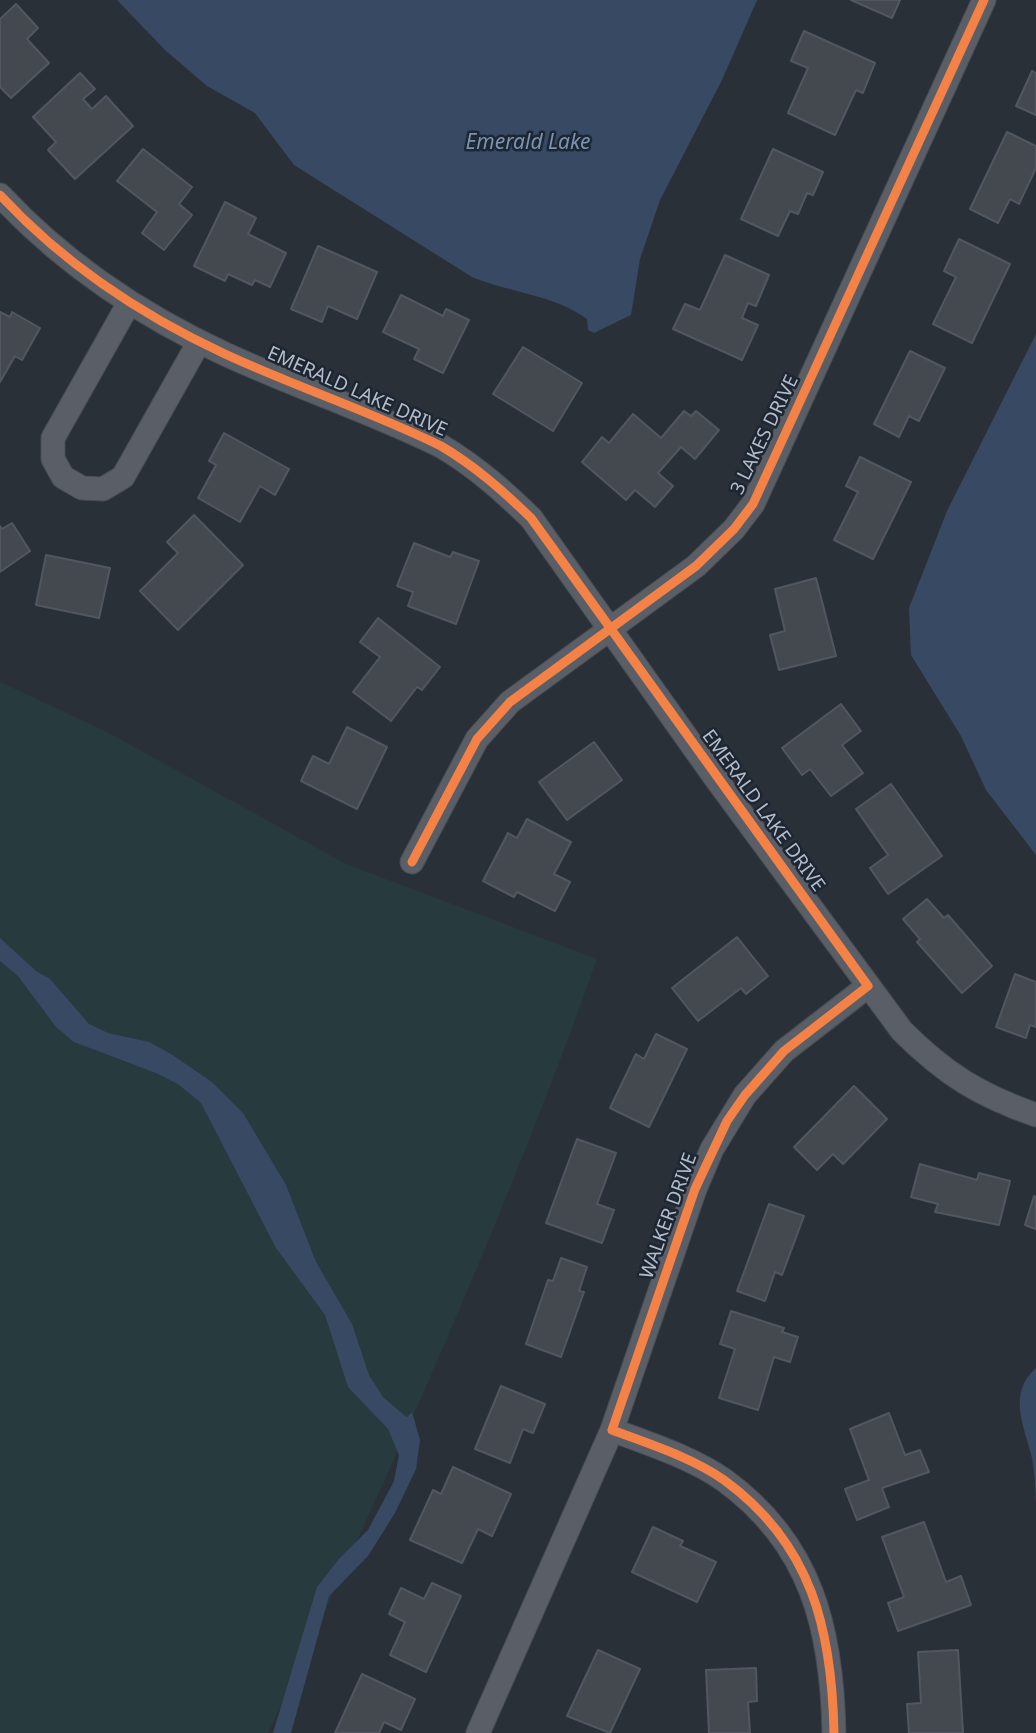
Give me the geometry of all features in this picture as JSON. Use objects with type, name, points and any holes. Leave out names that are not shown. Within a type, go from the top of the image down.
[{"type":"street","name":"3 LAKES DRIVE","points":[[412,862],[477,739],[510,702],[609,627],[696,566],[734,530],[753,504],[984,0]]},
{"type":"street","name":"EMERALD LAKE DRIVE","points":[[0,195],[57,250],[129,303],[199,342],[409,430],[471,464],[531,518],[902,1031],[949,1074],[1000,1102],[1036,1115]]},
{"type":"street","points":[[129,303],[53,438],[53,459],[63,477],[82,488],[103,489],[122,477],[199,342]]},
{"type":"street","name":"WALKER DRIVE","points":[[478,1733],[612,1430],[695,1189],[727,1121],[784,1051],[867,986]]},
{"type":"street","points":[[612,1430],[696,1464],[723,1479],[756,1507],[782,1536],[798,1560],[822,1618],[831,1664],[834,1733]]},
{"type":"green space","points":[[0,682],[107,732],[346,864],[597,959],[523,1156],[442,1350],[268,1733],[0,1733]]},
{"type":"water","name":"Emerald Lake","points":[[117,0],[757,0],[722,80],[660,200],[640,259],[631,315],[594,333],[588,330],[587,319],[560,304],[472,277],[294,165],[255,113],[207,86],[165,50]]},
{"type":"water","points":[[1036,334],[1036,855],[986,790],[961,736],[911,655],[909,608],[947,511]]},
{"type":"water","points":[[0,938],[36,971],[50,979],[89,1024],[108,1033],[149,1042],[171,1054],[212,1082],[243,1113],[286,1185],[316,1262],[352,1324],[369,1375],[383,1397],[407,1417],[412,1412],[420,1440],[416,1469],[395,1513],[368,1556],[329,1596],[291,1733],[273,1733],[317,1587],[338,1560],[368,1530],[394,1481],[399,1455],[388,1429],[348,1387],[325,1315],[276,1248],[201,1103],[178,1084],[156,1073],[74,1042],[56,1027],[18,976],[0,961]]},
{"type":"water","points":[[1036,1368],[1036,1503],[1035,1478],[1020,1398],[1027,1378]]},
{"type":"building","points":[[851,0],[900,0],[892,18]]},
{"type":"building","points":[[16,4],[38,28],[27,39],[49,63],[11,98],[0,87],[0,19]]},
{"type":"building","points":[[804,31],[875,63],[863,93],[856,90],[835,135],[788,113],[808,68],[791,61]]},
{"type":"building","points":[[1032,71],[1036,73],[1036,115],[1016,106]]},
{"type":"building","points":[[80,73],[95,89],[83,99],[92,109],[106,96],[133,126],[75,179],[48,150],[56,142],[33,117]]},
{"type":"building","points":[[1007,132],[1036,146],[1036,168],[1019,204],[1010,199],[998,223],[970,209]]},
{"type":"building","points":[[143,149],[192,187],[179,204],[192,215],[164,250],[142,233],[157,212],[117,181]]},
{"type":"building","points":[[773,149],[823,172],[813,195],[807,193],[798,214],[790,211],[778,236],[741,219]]},
{"type":"building","points":[[225,202],[256,218],[248,234],[286,253],[270,287],[255,280],[252,285],[228,274],[225,281],[194,266]]},
{"type":"building","points":[[959,239],[1010,264],[972,343],[933,324],[956,277],[944,271]]},
{"type":"building","points":[[318,246],[377,272],[357,319],[328,306],[322,322],[291,309]]},
{"type":"building","points":[[725,255],[769,275],[756,306],[748,303],[742,318],[758,325],[742,360],[673,329],[685,304],[700,310]]},
{"type":"building","points":[[401,295],[443,316],[446,309],[469,320],[443,373],[414,359],[419,349],[383,332]]},
{"type":"building","points":[[0,312],[10,317],[12,312],[40,328],[22,360],[15,356],[0,382]]},
{"type":"building","points":[[523,347],[582,383],[553,431],[493,394]]},
{"type":"building","points":[[910,351],[945,368],[919,421],[909,416],[899,437],[874,424]]},
{"type":"building","points":[[684,411],[691,416],[696,411],[719,430],[695,459],[681,447],[658,473],[673,486],[655,507],[635,490],[626,500],[582,462],[602,437],[609,443],[633,414],[661,438]]},
{"type":"building","points":[[224,433],[289,469],[275,495],[260,486],[240,522],[198,498],[216,465],[209,461]]},
{"type":"building","points":[[860,457],[911,482],[873,559],[834,540],[858,492],[846,486]]},
{"type":"building","points":[[194,515],[243,565],[178,630],[140,591],[178,553],[167,542]]},
{"type":"building","points":[[12,523],[30,551],[0,572],[0,526],[2,529]]},
{"type":"building","points":[[414,543],[450,557],[453,552],[479,561],[456,624],[408,606],[413,592],[397,586]]},
{"type":"building","points":[[46,555],[110,568],[99,618],[36,605]]},
{"type":"building","points":[[816,578],[836,656],[779,670],[770,635],[785,631],[775,589]]},
{"type":"building","points":[[378,618],[440,667],[422,690],[417,687],[391,721],[353,692],[380,657],[360,642]]},
{"type":"building","points":[[841,704],[861,731],[842,745],[863,773],[831,796],[810,769],[802,775],[782,748]]},
{"type":"building","points":[[347,727],[387,747],[357,809],[301,781],[313,756],[329,764]]},
{"type":"building","points":[[594,742],[622,780],[567,820],[539,782]]},
{"type":"building","points":[[891,784],[942,856],[888,894],[870,868],[888,855],[856,809]]},
{"type":"building","points":[[527,819],[571,842],[554,874],[570,882],[555,911],[517,892],[514,897],[483,881],[508,833],[517,838]]},
{"type":"building","points":[[927,899],[944,918],[948,915],[992,966],[962,993],[917,942],[920,939],[903,919]]},
{"type":"building","points":[[737,937],[768,976],[746,994],[741,988],[698,1021],[672,988]]},
{"type":"building","points":[[1015,974],[1036,982],[1036,1027],[1030,1025],[1026,1038],[996,1027]]},
{"type":"building","points":[[656,1034],[687,1049],[649,1127],[610,1108],[636,1054],[644,1059]]},
{"type":"building","points":[[854,1086],[887,1119],[843,1164],[833,1154],[817,1170],[794,1147]]},
{"type":"building","points":[[577,1139],[616,1153],[597,1204],[614,1210],[602,1243],[546,1223]]},
{"type":"building","points":[[920,1164],[977,1180],[979,1173],[1010,1181],[999,1225],[935,1212],[938,1204],[911,1197]]},
{"type":"building","points":[[1034,1196],[1036,1197],[1036,1229],[1025,1225]]},
{"type":"building","points":[[769,1204],[804,1216],[782,1275],[775,1272],[765,1301],[737,1291]]},
{"type":"building","points":[[561,1258],[587,1267],[579,1291],[584,1292],[561,1357],[526,1344],[548,1280],[553,1281]]},
{"type":"building","points":[[731,1311],[784,1328],[782,1332],[798,1337],[790,1362],[774,1357],[758,1410],[719,1398],[735,1349],[720,1344]]},
{"type":"building","points":[[501,1386],[545,1404],[533,1433],[523,1429],[510,1463],[475,1449]]},
{"type":"building","points":[[889,1413],[905,1455],[920,1450],[929,1472],[882,1488],[889,1507],[857,1520],[845,1489],[869,1480],[850,1429]]},
{"type":"building","points":[[453,1467],[511,1494],[492,1536],[478,1529],[462,1563],[410,1540],[433,1490],[441,1494]]},
{"type":"building","points":[[924,1522],[946,1582],[961,1576],[971,1605],[898,1631],[888,1603],[904,1597],[882,1537]]},
{"type":"building","points":[[653,1527],[683,1541],[680,1546],[716,1562],[697,1602],[632,1572]]},
{"type":"building","points":[[432,1583],[461,1596],[426,1672],[390,1655],[405,1622],[389,1614],[401,1588],[424,1599]]},
{"type":"building","points":[[598,1650],[640,1669],[610,1733],[567,1716]]},
{"type":"building","points":[[958,1650],[963,1733],[909,1733],[907,1704],[921,1703],[918,1652]]},
{"type":"building","points":[[756,1668],[757,1701],[748,1702],[750,1733],[709,1733],[706,1670]]},
{"type":"building","points":[[362,1674],[415,1699],[401,1730],[384,1722],[379,1733],[335,1733]]},
{"type":"cycle path","points":[[412,862],[477,739],[510,702],[696,566],[734,529],[753,504],[984,0]]},
{"type":"cycle path","points":[[0,195],[24,220],[77,265],[163,322],[252,366],[441,446],[477,470],[531,518],[868,986],[784,1051],[745,1095],[727,1121],[695,1189],[612,1430],[698,1464],[724,1480],[754,1505],[778,1532],[797,1561],[822,1625],[828,1659],[834,1733]]}]
